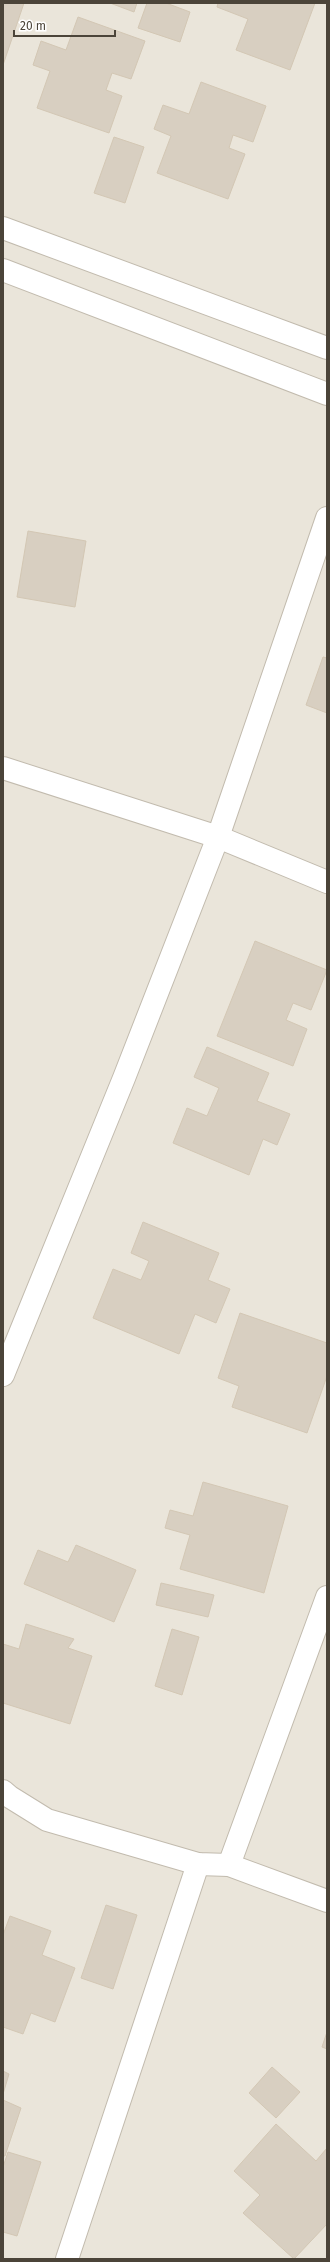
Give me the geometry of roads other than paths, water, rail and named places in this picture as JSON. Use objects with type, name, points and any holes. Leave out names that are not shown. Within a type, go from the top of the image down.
[{"type":"street","points":[[3,228],[327,348]]},
{"type":"street","points":[[3,270],[327,394]]},
{"type":"street","points":[[3,1375],[124,1078],[218,837],[327,518]]},
{"type":"street","points":[[3,768],[218,837],[327,882]]},
{"type":"street","points":[[229,1865],[327,1597]]},
{"type":"street","points":[[3,1790],[10,1797],[47,1820],[198,1864],[229,1865],[327,1902]]},
{"type":"street","points":[[67,2259],[198,1864]]}]
